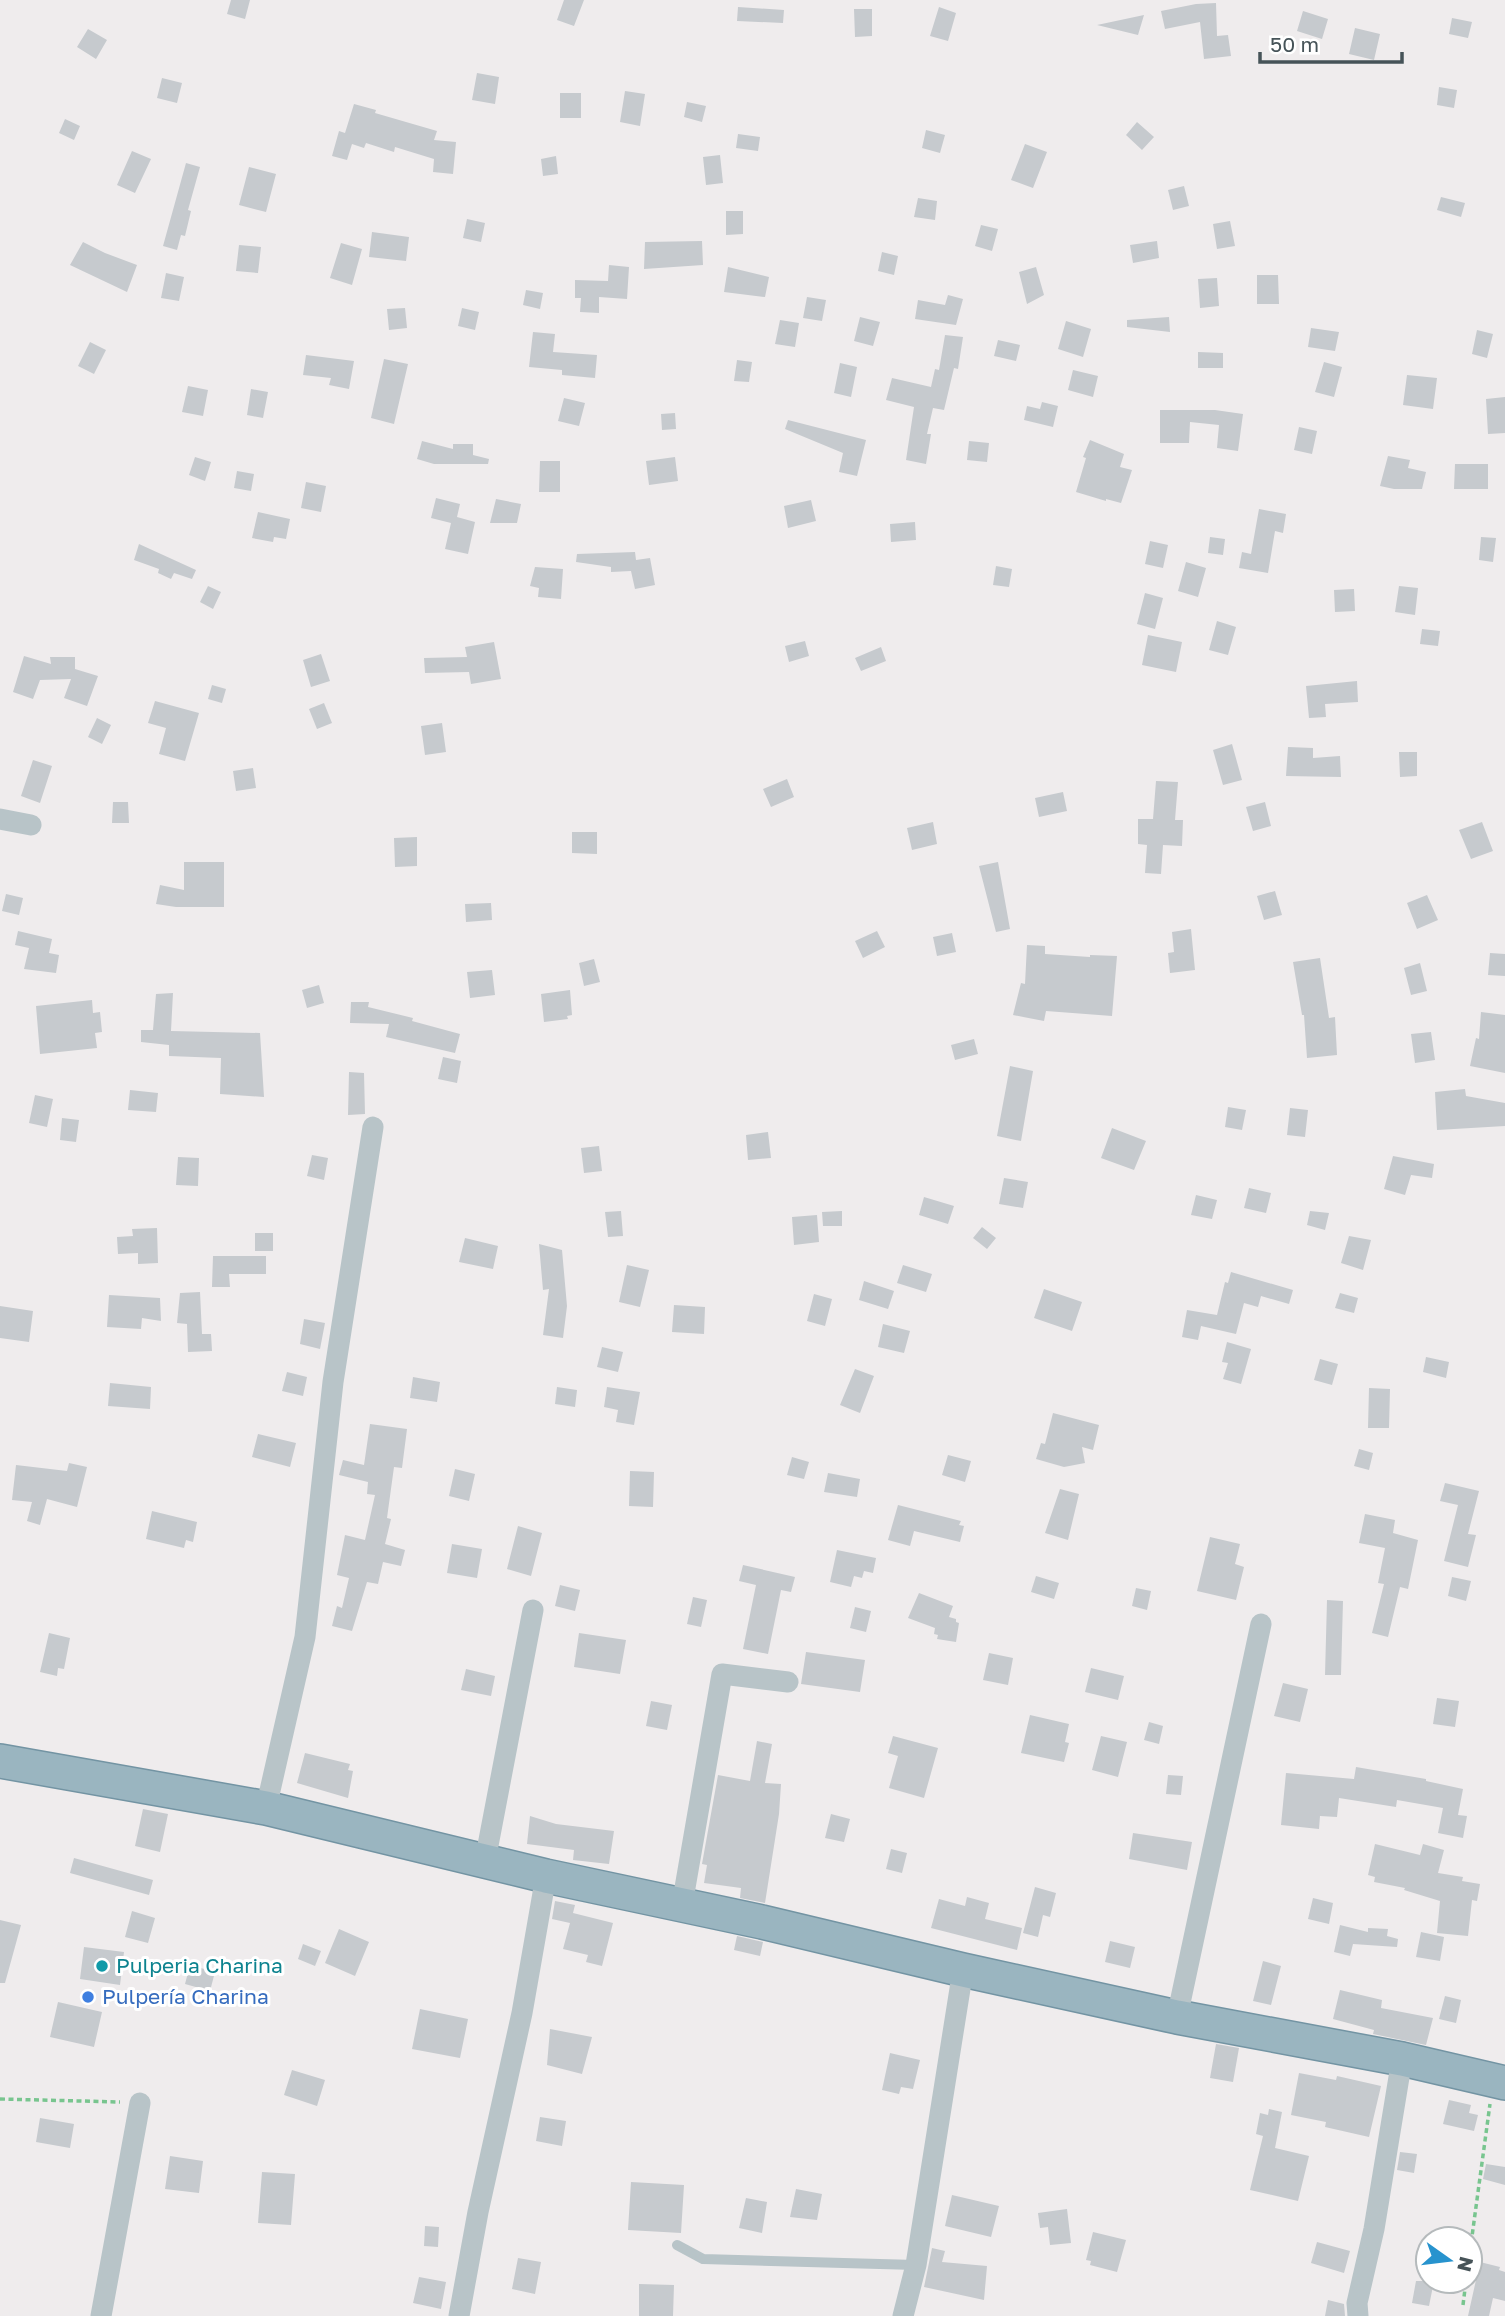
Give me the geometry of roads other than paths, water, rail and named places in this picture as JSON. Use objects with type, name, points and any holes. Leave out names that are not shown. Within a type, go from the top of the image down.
[{"type":"highway","points":[[0,1761],[266,1808],[547,1876],[963,1970],[1177,2017],[1402,2059],[1500,2082]]},
{"type":"street","points":[[0,819],[30,825]]},
{"type":"street","points":[[266,1808],[305,1637],[333,1382],[373,1127]]},
{"type":"street","points":[[485,1861],[533,1610]]},
{"type":"street","points":[[1177,2017],[1261,1624]]},
{"type":"street","points":[[682,1905],[722,1675],[788,1682]]},
{"type":"street","points":[[459,2316],[478,2212],[522,2013],[547,1876]]},
{"type":"street","points":[[903,2316],[916,2265],[963,1970]]},
{"type":"street","points":[[1358,2316],[1357,2303],[1374,2229],[1402,2059]]},
{"type":"street","points":[[101,2316],[140,2103]]},
{"type":"lane","points":[[677,2245],[703,2259],[916,2265]]},
{"type":"place","name":"Pulperia Charina","points":[[102,1966]]},
{"type":"place","name":"Pulpería Charina","points":[[88,1997]]}]
